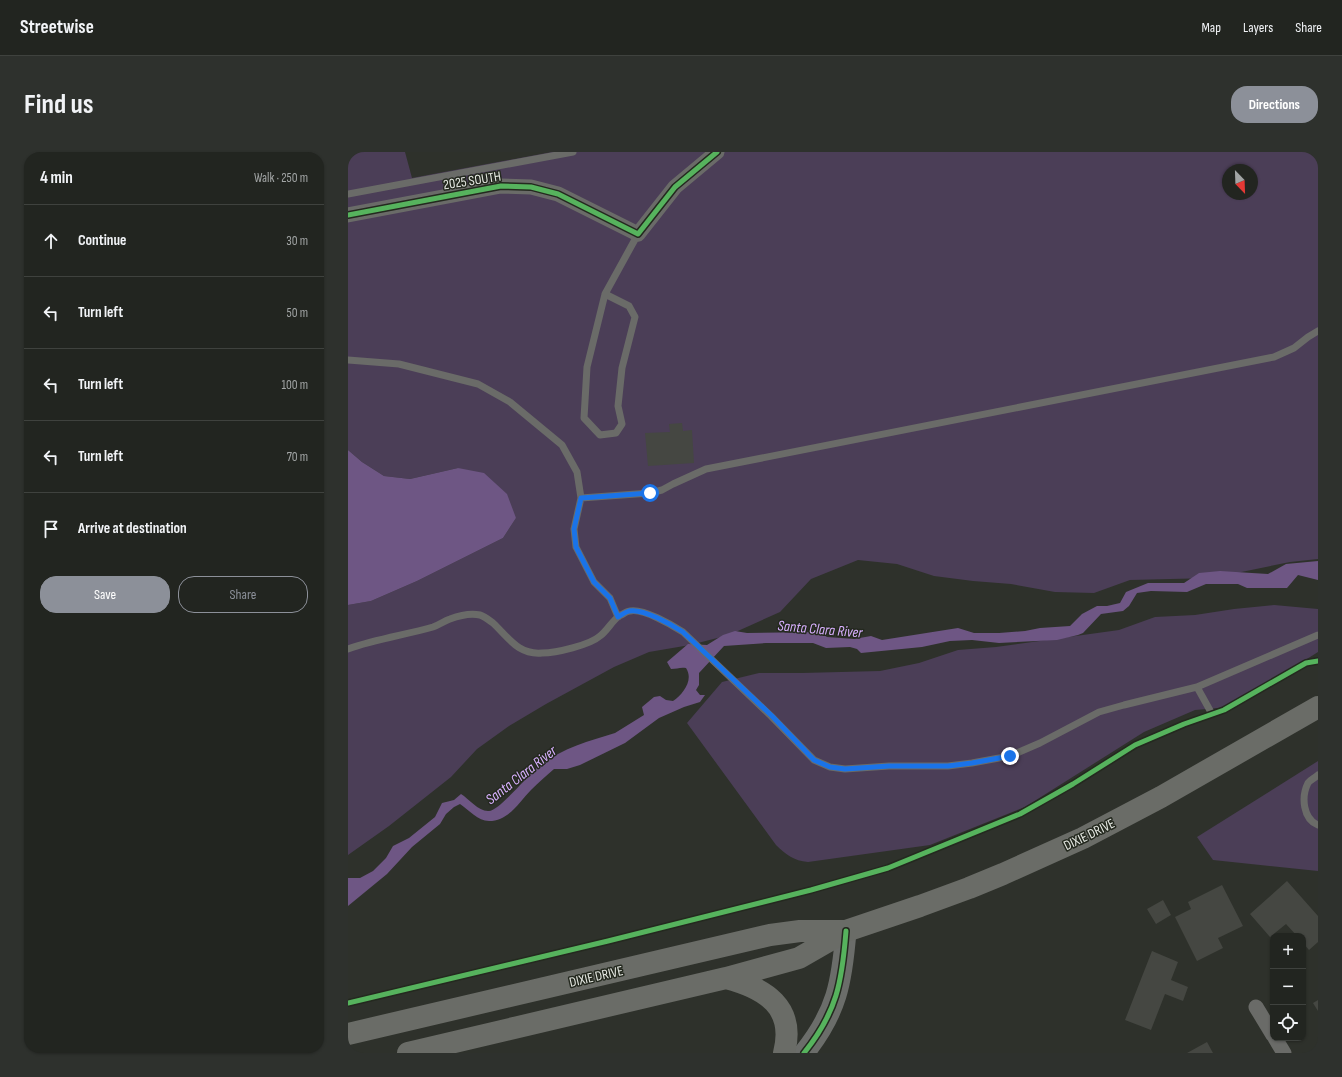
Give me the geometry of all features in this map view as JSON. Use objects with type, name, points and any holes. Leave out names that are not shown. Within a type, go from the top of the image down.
[{"type":"main road","name":"DIXIE DRIVE","points":[[408,1053],[726,978],[799,958],[846,931],[969,888],[1016,869],[1083,838],[1161,797],[1318,707]]},
{"type":"main road","name":"DIXIE DRIVE","points":[[348,1034],[770,935],[800,931],[846,931]]},
{"type":"main road","points":[[726,978],[745,982],[766,993],[774,1001],[780,1009],[786,1029],[784,1053]]},
{"type":"street","points":[[638,234],[675,187],[717,152]]},
{"type":"street","name":"2025 SOUTH","points":[[348,215],[501,186],[531,187],[558,194],[638,234]]},
{"type":"street","points":[[804,1053],[824,1024],[834,1002],[841,977],[846,931]]},
{"type":"street","points":[[1256,1006],[1270,1030]]},
{"type":"street","points":[[1277,1041],[1284,1053]]},
{"type":"lane","points":[[348,194],[573,152]]},
{"type":"lane","points":[[605,294],[629,306],[635,317],[622,368],[618,406],[622,424],[616,433],[600,436],[584,418],[587,367],[605,294],[638,234]]},
{"type":"lane","points":[[581,498],[650,493],[662,490],[706,469],[1274,357],[1294,348],[1318,331]]},
{"type":"lane","points":[[348,360],[399,364],[478,384],[510,402],[562,445],[577,472],[581,498],[574,529],[576,547],[594,582],[610,598],[618,617]]},
{"type":"lane","points":[[348,650],[383,639],[436,626],[450,619],[468,615],[480,615],[502,631],[510,641],[520,649],[542,654],[582,645],[600,637],[618,617],[630,611],[642,612],[667,621],[683,632],[752,697],[814,760],[830,767],[845,769],[889,766],[948,766],[1010,756],[1040,743],[1099,712],[1197,687],[1318,635]]},
{"type":"lane","points":[[1197,687],[1212,714]]},
{"type":"lane","points":[[1318,775],[1308,782],[1304,797],[1305,813],[1315,824],[1318,825]]},
{"type":"shaded area","points":[[348,152],[405,152],[412,178],[552,152],[1318,152],[1318,559],[1290,562],[1212,578],[1130,580],[1094,593],[1055,592],[1011,584],[934,576],[897,564],[858,560],[811,579],[780,612],[729,635],[690,645],[649,652],[614,667],[546,704],[509,726],[477,749],[451,777],[389,826],[348,855],[348,605],[371,601],[417,581],[503,538],[516,518],[458,468],[410,479],[384,476],[362,462],[348,450]]},
{"type":"shaded area","points":[[348,450],[362,462],[384,476],[410,479],[458,468],[484,473],[507,494],[516,518],[503,538],[417,581],[371,601],[348,605]]},
{"type":"shaded area","points":[[1318,561],[1318,580],[1298,575],[1287,588],[1247,588],[1238,584],[1206,584],[1187,592],[1151,591],[1137,593],[1129,606],[1123,611],[1101,614],[1083,633],[1057,640],[999,643],[972,640],[950,641],[922,647],[861,653],[857,649],[850,647],[826,648],[813,643],[766,643],[724,646],[699,673],[699,685],[696,690],[700,695],[705,695],[700,702],[659,718],[625,743],[580,765],[567,769],[554,769],[531,790],[513,810],[502,818],[485,821],[460,804],[454,807],[446,814],[440,824],[412,847],[387,874],[348,906],[348,878],[360,878],[373,871],[386,858],[393,846],[409,838],[435,817],[442,803],[454,800],[461,794],[474,805],[485,811],[494,809],[507,799],[534,770],[547,760],[575,746],[615,733],[644,715],[642,707],[654,697],[660,696],[666,700],[673,701],[684,691],[689,677],[686,668],[671,669],[667,662],[688,644],[707,645],[723,635],[735,631],[747,633],[819,632],[827,637],[854,639],[871,636],[882,640],[958,628],[974,633],[999,633],[1070,626],[1082,614],[1097,606],[1107,606],[1120,603],[1126,592],[1148,583],[1184,583],[1199,573],[1220,571],[1268,574],[1286,564]]},
{"type":"shaded area","points":[[1274,605],[1318,609],[1318,652],[1231,707],[1195,710],[1144,732],[1025,807],[930,845],[808,862],[794,859],[776,845],[687,723],[722,682],[759,673],[880,671],[919,663],[958,650],[996,647],[1119,630],[1155,617],[1195,615]]},
{"type":"shaded area","points":[[1318,761],[1318,871],[1213,860],[1197,837]]},
{"type":"building","points":[[682,423],[683,431],[692,430],[694,463],[648,466],[645,433],[670,432],[669,424]]},
{"type":"building","points":[[1287,881],[1318,916],[1318,942],[1309,950],[1306,946],[1306,933],[1294,933],[1286,924],[1275,933],[1270,933],[1270,937],[1250,914]]},
{"type":"building","points":[[1222,885],[1243,926],[1218,938],[1223,948],[1197,961],[1175,917],[1191,909],[1188,902]]},
{"type":"building","points":[[1163,900],[1171,915],[1156,924],[1147,909]]},
{"type":"building","points":[[1152,951],[1178,962],[1171,980],[1188,987],[1183,1001],[1165,994],[1151,1030],[1125,1020]]},
{"type":"building","points":[[1318,1000],[1318,1011],[1313,1003]]},
{"type":"building","points":[[1207,1042],[1213,1053],[1187,1053]]},
{"type":"cycle path","points":[[348,215],[501,186],[531,187],[558,194],[638,234],[675,187],[717,152]]},
{"type":"cycle path","points":[[348,1003],[608,941],[811,890],[888,868],[1020,814],[1073,784],[1135,745],[1184,724],[1224,710],[1306,663],[1318,661]]},
{"type":"cycle path","points":[[804,1053],[824,1024],[836,996],[840,981],[846,931]]},
{"type":"route","points":[[650,493],[581,498],[574,529],[576,547],[594,582],[610,598],[618,617],[630,611],[642,612],[667,621],[683,632],[772,716],[814,760],[830,767],[845,769],[889,766],[948,766],[1010,756]]},
{"type":"water label","name":"Santa Clara River","points":[[820,629]]},
{"type":"water label","name":"Santa Clara River","points":[[521,775]]}]
